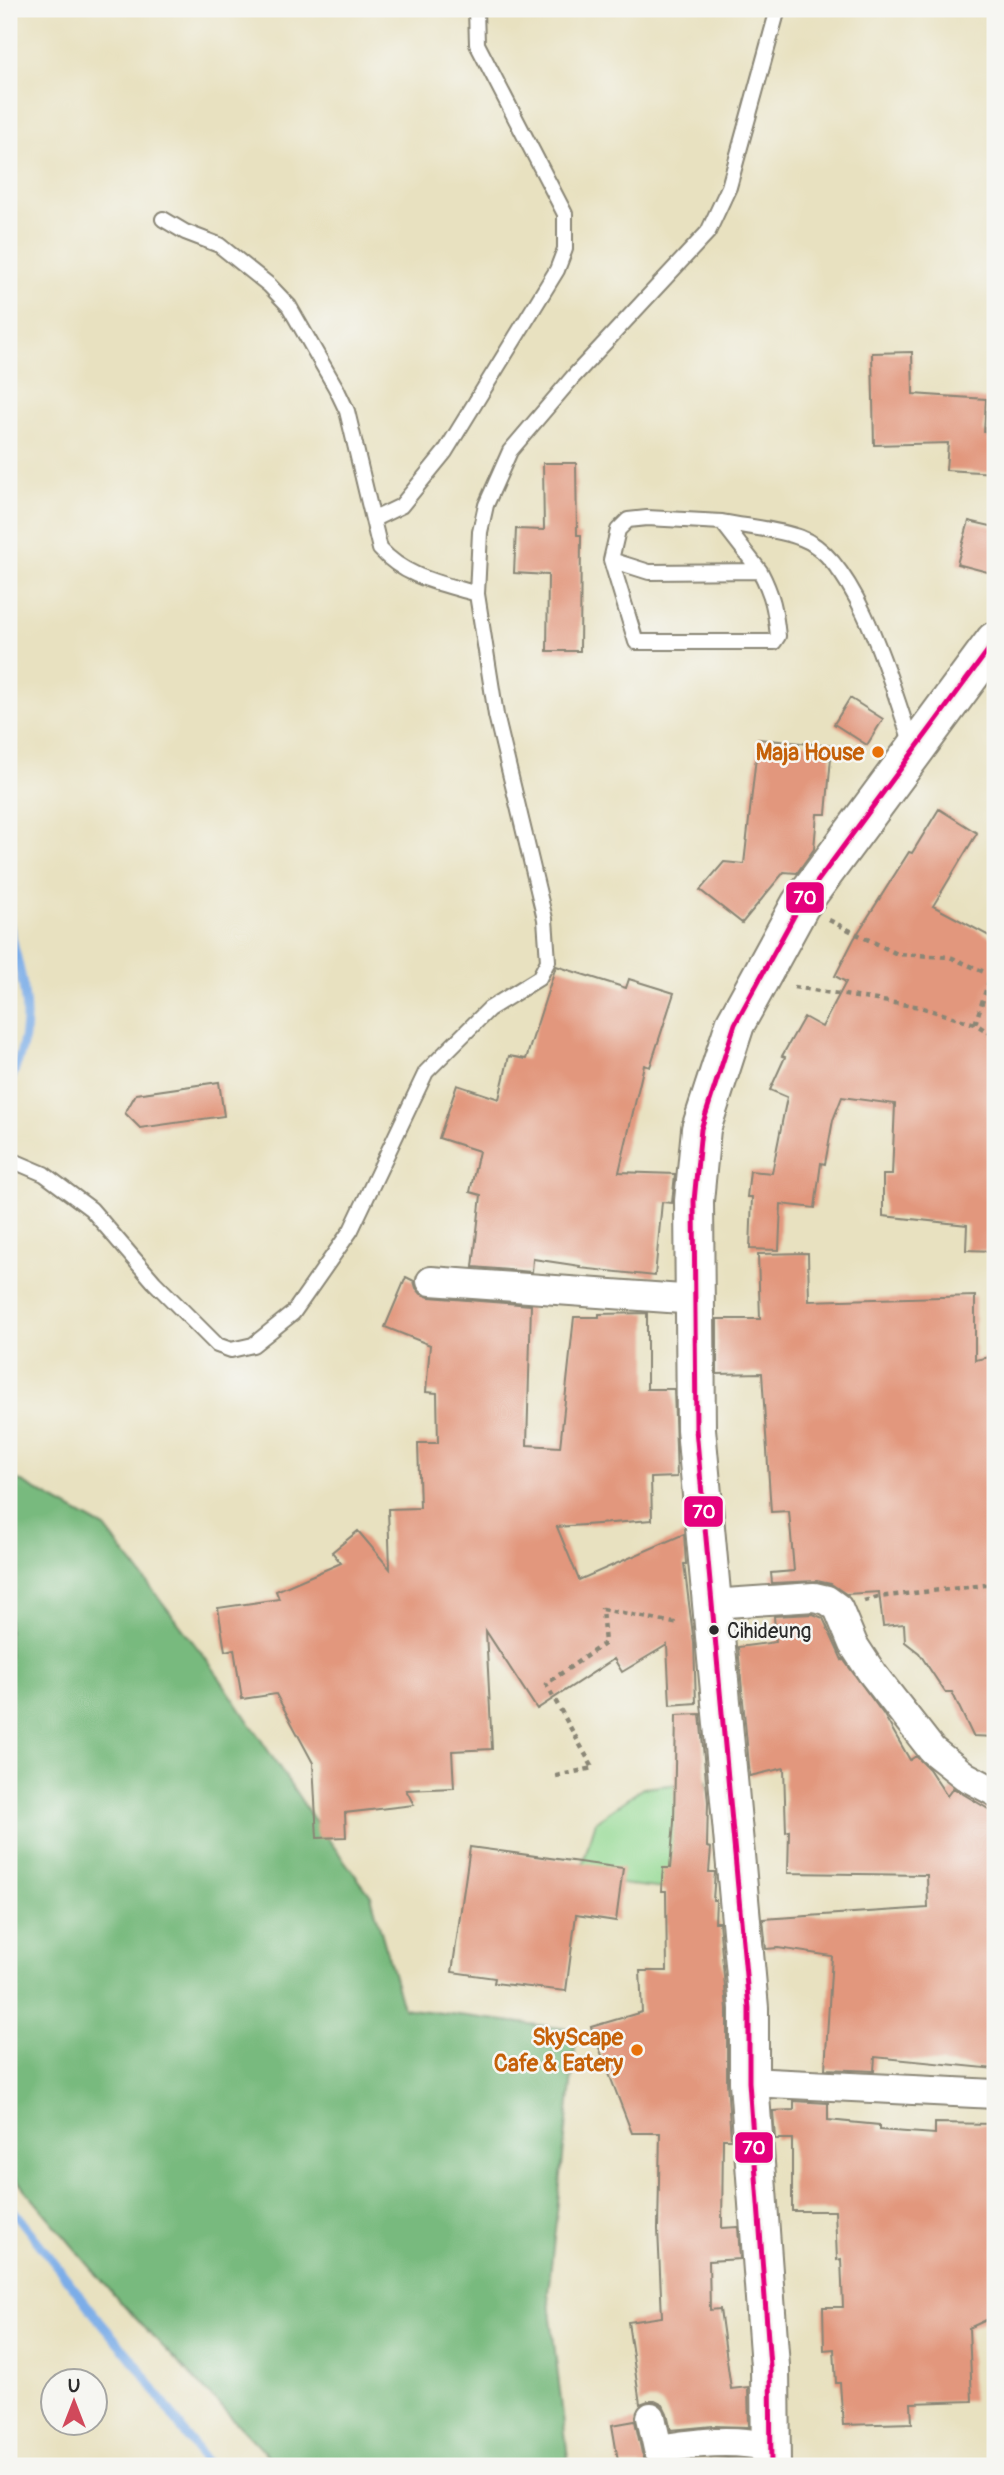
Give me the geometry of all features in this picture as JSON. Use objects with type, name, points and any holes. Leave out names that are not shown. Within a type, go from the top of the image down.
[{"type":"main road","points":[[770,2457],[770,2366],[749,2082],[749,2008],[696,1429],[694,1201],[701,1129],[735,1024],[800,905],[995,641]]},
{"type":"street","points":[[431,1281],[696,1300]]},
{"type":"street","points":[[712,1620],[814,1597],[827,1600],[838,1608],[859,1654],[932,1750],[965,1776],[995,1792]]},
{"type":"street","points":[[749,2082],[995,2094]]},
{"type":"street","points":[[651,2417],[658,2449],[713,2441],[747,2441],[770,2457]]},
{"type":"lane","points":[[374,519],[401,506],[445,452],[557,270],[565,249],[565,214],[477,44],[475,9]]},
{"type":"lane","points":[[9,1159],[44,1174],[91,1209],[154,1282],[217,1345],[231,1350],[253,1345],[293,1313],[351,1230],[426,1072],[489,1009],[539,978],[548,961],[545,919],[496,715],[477,594],[480,532],[486,505],[510,451],[573,377],[708,232],[729,187],[778,9]]},
{"type":"lane","points":[[163,219],[185,232],[219,245],[269,285],[289,306],[337,388],[346,411],[380,549],[391,562],[407,572],[477,594]]},
{"type":"lane","points":[[722,522],[760,571],[773,602],[778,636],[774,642],[636,642],[611,560],[618,530],[628,520],[647,517],[722,522],[801,538],[827,556],[858,599],[873,631],[913,750]]},
{"type":"lane","points":[[611,560],[649,572],[760,571]]},
{"type":"path","points":[[800,905],[897,954],[950,957],[991,975],[975,1024]]},
{"type":"path","points":[[763,974],[796,988],[920,1007],[975,1024],[995,1036]]},
{"type":"path","points":[[838,1608],[878,1597],[995,1584]]},
{"type":"path","points":[[556,1776],[593,1768],[546,1684],[605,1643],[602,1609],[700,1628],[712,1620]]},
{"type":"green space","points":[[9,1475],[105,1528],[213,1668],[319,1827],[371,1896],[403,2008],[577,2030],[548,2293],[569,2466],[278,2466],[120,2302],[9,2171]]},
{"type":"green space","points":[[708,1781],[690,1892],[578,1879],[596,1821],[643,1788]]},
{"type":"building","points":[[912,352],[913,394],[986,399],[984,432],[995,433],[995,473],[946,470],[948,443],[874,445],[872,353]]},
{"type":"building","points":[[543,463],[576,463],[577,535],[581,535],[580,651],[547,651],[548,575],[514,573],[516,529],[544,530]]},
{"type":"building","points":[[969,521],[995,527],[995,574],[957,564]]},
{"type":"building","points":[[850,698],[883,719],[867,745],[834,724]]},
{"type":"building","points":[[758,739],[832,746],[826,814],[817,814],[814,849],[797,873],[784,872],[742,923],[700,890],[724,862],[744,864]]},
{"type":"building","points":[[939,809],[977,833],[933,906],[995,939],[995,1136],[990,1136],[990,1188],[995,1188],[995,1251],[966,1250],[967,1225],[883,1216],[883,1175],[892,1175],[895,1104],[842,1097],[833,1120],[825,1164],[821,1163],[815,1208],[781,1204],[779,1250],[750,1249],[752,1197],[747,1197],[750,1171],[772,1173],[787,1097],[770,1090],[785,1057],[782,1056],[804,1017],[822,1027],[846,982],[835,976],[854,939]]},
{"type":"building","points":[[556,966],[626,988],[629,979],[674,993],[650,1067],[644,1065],[619,1172],[675,1174],[672,1203],[662,1202],[655,1276],[579,1268],[580,1266],[533,1259],[532,1272],[473,1267],[481,1195],[470,1192],[479,1151],[439,1138],[457,1085],[499,1099],[509,1056],[526,1059]]},
{"type":"building","points":[[219,1082],[224,1116],[140,1128],[125,1113],[136,1094]]},
{"type":"building","points":[[808,1253],[809,1301],[975,1296],[975,1360],[995,1356],[995,1737],[973,1736],[952,1692],[945,1692],[919,1653],[905,1642],[904,1624],[883,1626],[879,1592],[846,1594],[831,1584],[817,1581],[772,1583],[771,1573],[794,1571],[789,1511],[771,1512],[762,1373],[717,1374],[717,1319],[760,1319],[758,1254]]},
{"type":"building","points":[[406,1277],[414,1281],[421,1294],[429,1297],[531,1305],[527,1445],[560,1447],[574,1317],[647,1313],[647,1389],[674,1389],[677,1477],[651,1478],[652,1520],[557,1527],[579,1580],[684,1534],[684,1564],[694,1643],[696,1703],[670,1705],[667,1645],[622,1672],[614,1659],[537,1709],[486,1631],[492,1749],[452,1751],[454,1788],[406,1790],[414,1805],[345,1813],[346,1837],[317,1838],[313,1763],[276,1694],[242,1699],[234,1649],[225,1651],[218,1608],[279,1599],[276,1591],[341,1563],[332,1552],[358,1531],[390,1569],[388,1509],[420,1508],[418,1443],[438,1443],[437,1393],[426,1392],[430,1345],[385,1327]]},
{"type":"building","points":[[813,1614],[823,1618],[842,1660],[884,1715],[910,1760],[916,1756],[929,1769],[947,1796],[953,1788],[995,1813],[995,2069],[875,2057],[874,2071],[825,2069],[832,1956],[778,1948],[766,1949],[763,1919],[928,1908],[927,1875],[788,1873],[789,1831],[786,1832],[784,1768],[750,1776],[738,1647],[776,1642],[774,1616]]},
{"type":"building","points":[[700,1714],[708,1802],[707,1847],[711,1848],[709,1872],[715,1872],[713,1900],[716,1900],[715,1922],[719,1922],[727,2009],[727,2082],[731,2139],[723,2139],[722,2228],[738,2227],[740,2259],[709,2261],[710,2310],[720,2309],[731,2389],[748,2387],[749,2427],[713,2426],[671,2430],[663,2405],[655,2401],[640,2404],[628,2322],[662,2317],[658,2229],[660,2133],[632,2133],[591,2027],[642,2012],[640,1971],[667,1971],[666,1891],[661,1891],[663,1868],[670,1868],[674,1822],[676,1715]]},
{"type":"building","points":[[470,1847],[623,1868],[616,1921],[576,1915],[566,1991],[494,1983],[495,1978],[452,1972]]},
{"type":"building","points":[[794,2101],[828,2103],[828,2120],[879,2125],[879,2130],[935,2134],[935,2123],[995,2124],[995,2316],[969,2328],[972,2401],[911,2403],[912,2423],[843,2425],[834,2349],[824,2350],[823,2307],[843,2307],[835,2211],[792,2211],[792,2139],[775,2139],[773,2111],[794,2110]]},
{"type":"building","points":[[635,2421],[642,2453],[652,2464],[727,2459],[749,2460],[749,2466],[619,2466],[612,2425]]},
{"type":"waterway","points":[[9,924],[26,1005],[23,1045],[9,1084]]},
{"type":"waterway","points":[[9,2205],[137,2365],[208,2466]]},
{"type":"transit line","name":"70","points":[[771,2466],[770,2366],[749,2082],[749,2008],[696,1429],[694,1201],[701,1129],[735,1024],[800,905],[995,641]]},
{"type":"place","name":"Maja House","points":[[878,752]]},
{"type":"place","name":"Cihideung","points":[[714,1630]]},
{"type":"place","name":"SkyScape Cafe & Eatery","points":[[637,2050]]}]
